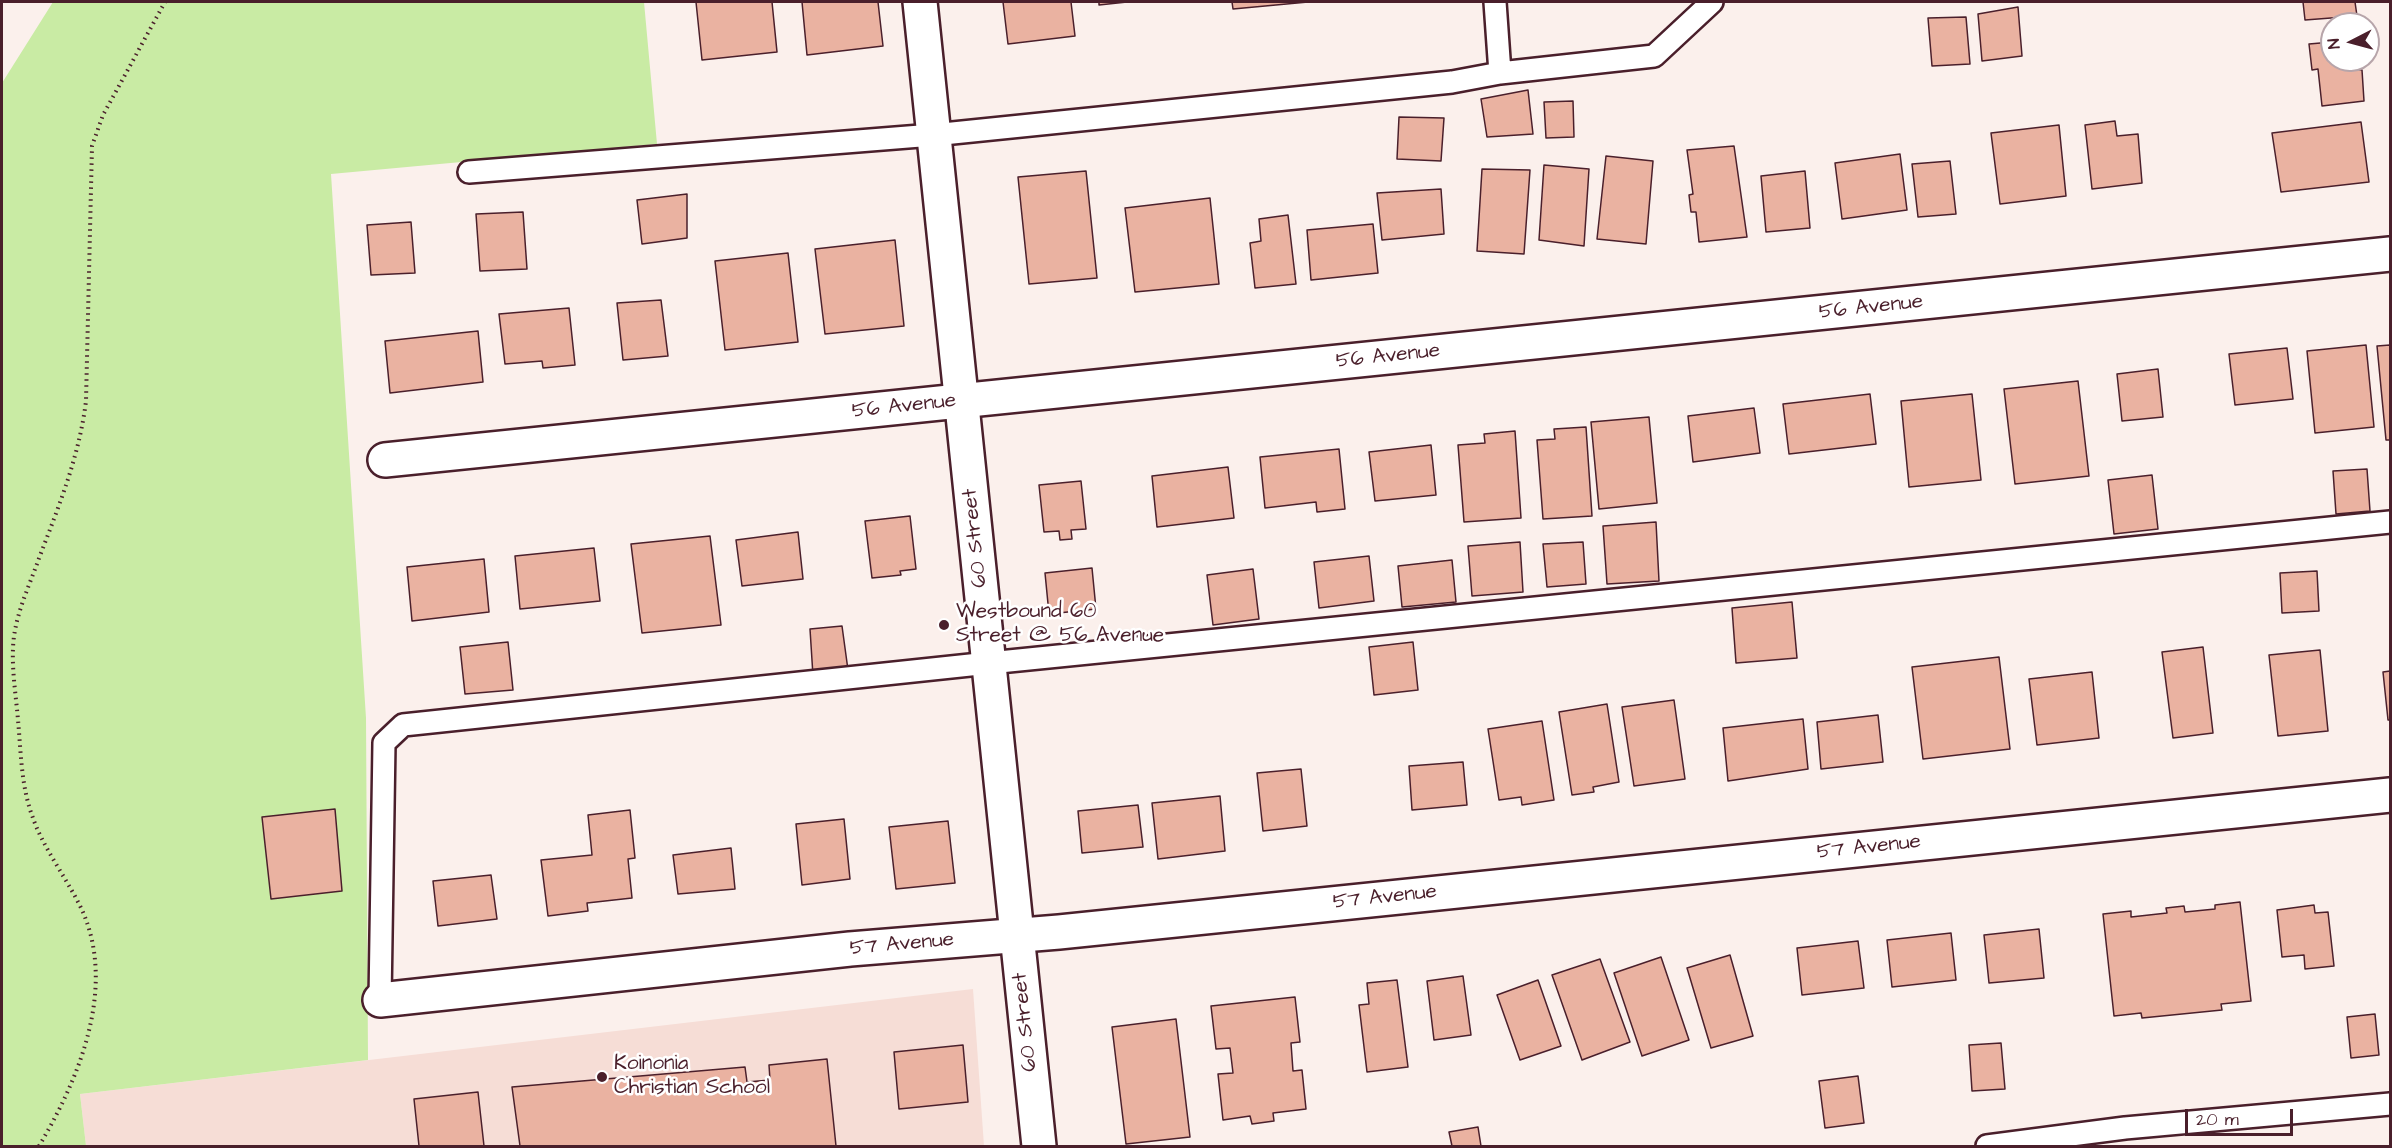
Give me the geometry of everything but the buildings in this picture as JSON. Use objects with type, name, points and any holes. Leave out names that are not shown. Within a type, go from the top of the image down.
[{"type":"street","name":"60 Street","points":[[920,2],[1039,1146]]},
{"type":"street","name":"56 Avenue","points":[[385,460],[2391,254]]},
{"type":"street","name":"57 Avenue","points":[[380,1000],[850,949],[1017,936],[2391,795]]},
{"type":"lane","points":[[1495,2],[1500,73]]},
{"type":"lane","points":[[469,172],[933,135],[1452,82],[1500,73],[1654,56],[1712,2]]},
{"type":"lane","points":[[380,1000],[384,743],[404,725],[989,663],[2391,522]]},
{"type":"lane","points":[[1987,1146],[2125,1128],[2391,1104]]},
{"type":"path","points":[[39,1146],[63,1107],[83,1056],[96,977],[83,913],[33,820],[27,798],[22,768],[13,646],[21,606],[73,470],[82,435],[86,401],[92,146],[103,115],[165,2]]},
{"type":"shaded area","name":"Koinonia Christian School","points":[[973,989],[984,1146],[86,1146],[80,1094]]},
{"type":"green space","points":[[53,2],[644,2],[657,144],[331,174],[366,718],[368,1060],[80,1094],[86,1146],[2,1146],[2,83]]},
{"type":"place","name":"Westbound 60 Street @ 56 Avenue","points":[[944,625]]},
{"type":"place","name":"Koinonia Christian School","points":[[602,1077]]}]
